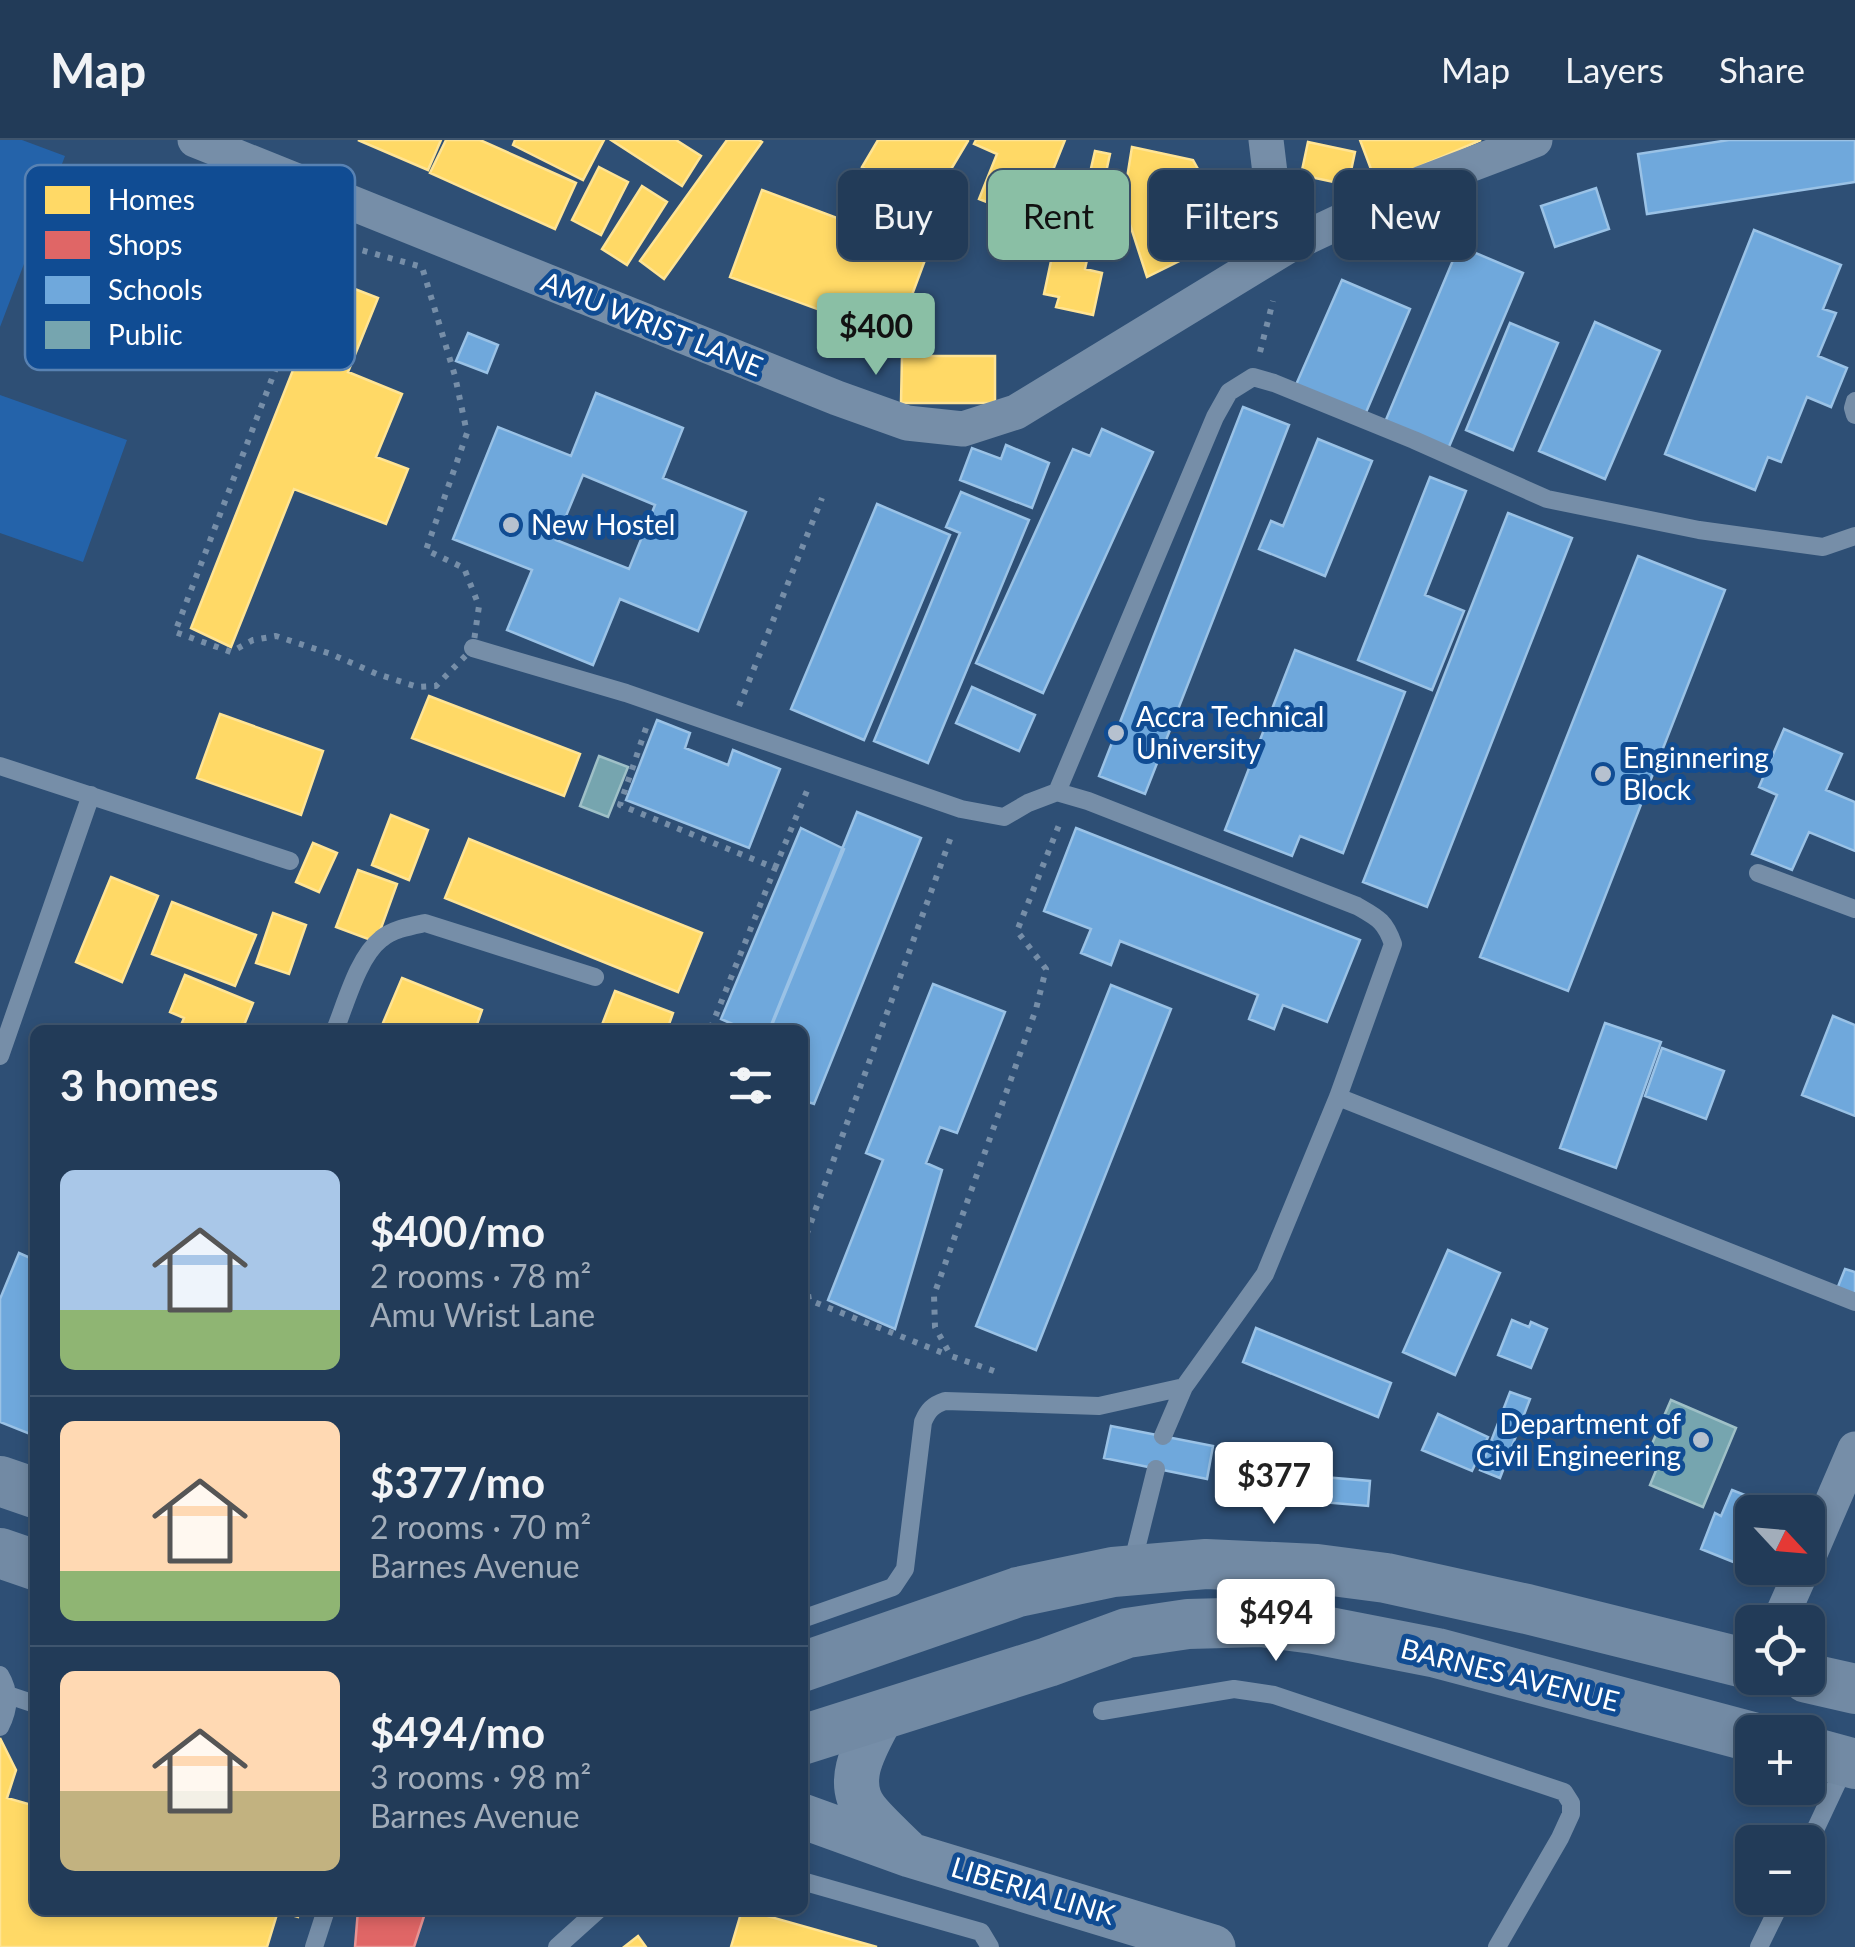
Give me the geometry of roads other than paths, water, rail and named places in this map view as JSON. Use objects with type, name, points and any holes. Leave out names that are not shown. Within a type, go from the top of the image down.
[{"type":"main road","points":[[0,1481],[30,1491]]},
{"type":"main road","points":[[0,1554],[30,1563]]},
{"type":"main road","points":[[808,1665],[1018,1592],[1131,1570],[1206,1564],[1317,1569],[1386,1578],[1735,1661]]},
{"type":"main road","name":"BARNES AVENUE","points":[[808,1738],[1048,1662],[1126,1633],[1188,1624],[1260,1622],[1437,1653],[1735,1732]]},
{"type":"main road","points":[[1825,1682],[1855,1688]]},
{"type":"street","name":"AMU WRIST LANE","points":[[195,140],[257,165]]},
{"type":"street","points":[[1266,140],[1270,170]]},
{"type":"street","name":"AMU WRIST LANE","points":[[1314,234],[1422,183],[1535,140]]},
{"type":"street","name":"AMU WRIST LANE","points":[[355,204],[837,398],[907,423],[963,429],[1016,412],[1265,260]]},
{"type":"street","points":[[1825,1519],[1855,1449]]},
{"type":"street","name":"LIBERIA LINK","points":[[882,1716],[859,1765],[855,1783],[864,1808],[910,1854]]},
{"type":"street","name":"LIBERIA LINK","points":[[808,1818],[1116,1924],[1212,1947]]},
{"type":"lane","points":[[1064,794],[1215,417],[1228,392],[1253,377],[1414,440],[1547,498],[1699,530],[1823,547],[1855,536]]},
{"type":"lane","points":[[1855,402],[1855,415]]},
{"type":"lane","points":[[473,648],[655,703],[962,809],[1004,817],[1028,803],[1064,794],[1088,801],[1357,906],[1388,928],[1394,944],[1338,1097],[1265,1274],[1184,1387],[1162,1436]]},
{"type":"lane","points":[[0,766],[290,860]]},
{"type":"lane","points":[[0,1056],[91,794]]},
{"type":"lane","points":[[1758,873],[1855,909]]},
{"type":"lane","points":[[337,1025],[362,964],[381,939],[404,927],[425,923],[595,977]]},
{"type":"lane","points":[[1338,1097],[1855,1302]]},
{"type":"lane","points":[[808,1618],[893,1588],[900,1579],[905,1568],[923,1422],[934,1404],[946,1401],[1099,1406],[1184,1387]]},
{"type":"lane","points":[[1131,1570],[1156,1469]]},
{"type":"lane","points":[[0,1676],[8,1695],[7,1714],[0,1728]]},
{"type":"lane","points":[[1102,1711],[1234,1689],[1274,1695],[1564,1792],[1571,1803],[1571,1814],[1498,1947]]},
{"type":"lane","points":[[8,1695],[30,1702]]},
{"type":"lane","points":[[1815,1825],[1837,1759]]},
{"type":"lane","points":[[808,1883],[981,1932],[990,1947]]},
{"type":"lane","points":[[314,1947],[324,1915]]},
{"type":"lane","points":[[557,1947],[592,1915]]},
{"type":"lane","points":[[1759,1947],[1775,1915]]},
{"type":"place","name":"New Hostel","points":[[511,525]]},
{"type":"place","name":"Accra Technical University","points":[[1116,733]]},
{"type":"place","name":"Enginnering Block","points":[[1603,774]]},
{"type":"place","name":"Department of Civil Engineering","points":[[1701,1440]]}]
